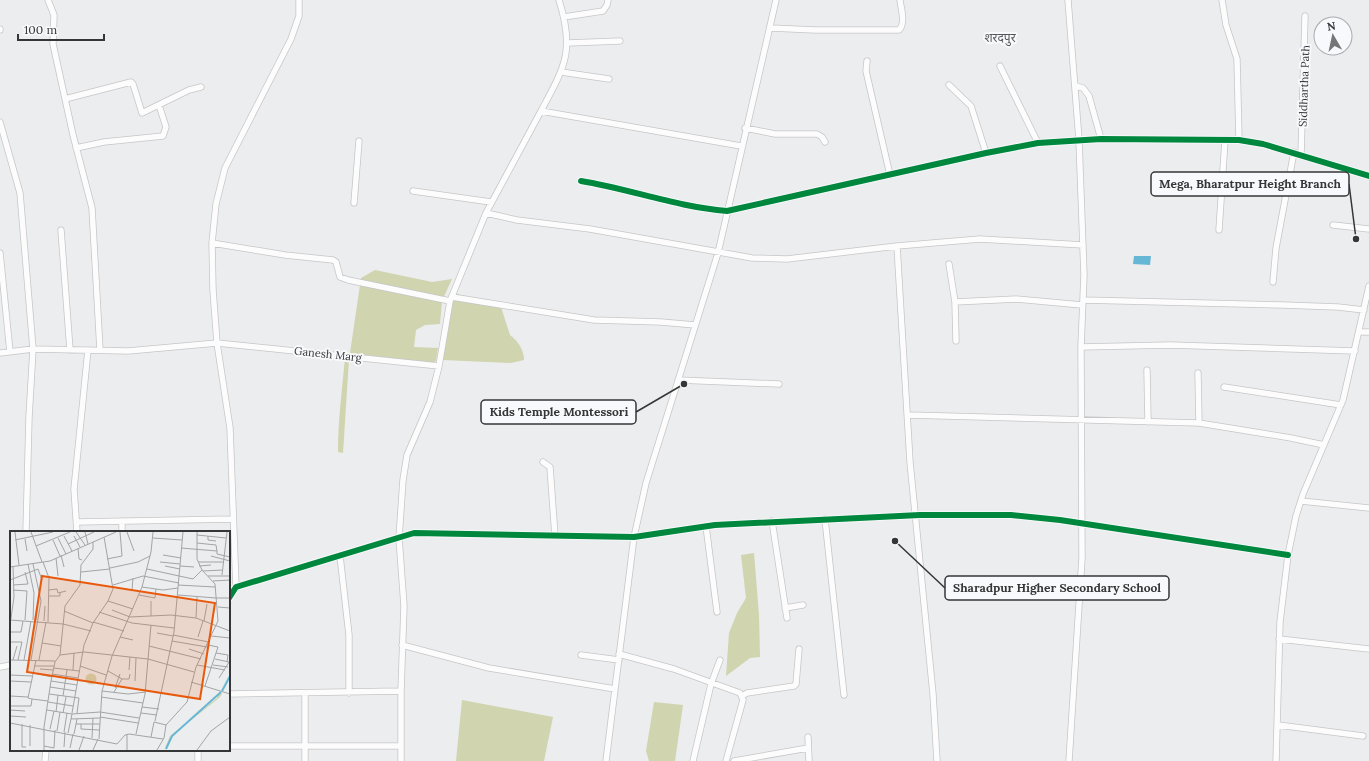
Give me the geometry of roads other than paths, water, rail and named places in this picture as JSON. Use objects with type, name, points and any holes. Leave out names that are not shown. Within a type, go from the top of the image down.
[{"type":"street","points":[[48,0],[54,15],[53,44],[76,148],[92,208],[100,350]]},
{"type":"street","points":[[230,596],[236,587],[230,428],[217,343],[213,290],[212,243],[216,204],[225,168],[291,39],[299,16],[299,0]]},
{"type":"street","points":[[401,761],[401,691],[404,606],[399,538],[403,480],[407,455],[430,402],[439,366],[451,299],[491,202],[561,72],[568,43],[564,17],[559,0]]},
{"type":"street","points":[[564,17],[603,12],[608,0]]},
{"type":"street","points":[[606,761],[634,537],[646,483],[718,253],[745,128],[771,28],[776,0]]},
{"type":"street","points":[[771,28],[808,30],[899,30],[902,27],[903,22],[900,0]]},
{"type":"street","points":[[1068,0],[1076,86],[1083,245],[1081,347],[1082,558],[1069,761]]},
{"type":"street","points":[[1222,0],[1226,24],[1236,59],[1239,140]]},
{"type":"street","name":"Siddhartha Path","points":[[1301,155],[1305,16]]},
{"type":"street","points":[[568,43],[620,41]]},
{"type":"street","points":[[867,61],[866,71],[890,175]]},
{"type":"street","points":[[1000,66],[1038,143]]},
{"type":"street","points":[[561,72],[609,79]]},
{"type":"street","points":[[65,99],[131,82],[142,112],[189,90],[202,87]]},
{"type":"street","points":[[949,85],[972,106],[986,153]]},
{"type":"street","points":[[1076,86],[1083,88],[1089,96],[1101,139]]},
{"type":"street","points":[[76,148],[104,142],[163,136],[166,127],[159,105]]},
{"type":"street","points":[[541,111],[741,146]]},
{"type":"street","points":[[0,122],[20,193],[33,349],[29,417],[26,531]]},
{"type":"street","points":[[745,128],[775,134],[817,134],[822,137],[825,142]]},
{"type":"street","points":[[581,180],[610,185],[707,209],[727,211],[986,153],[1038,143],[1101,139],[1239,140],[1263,144],[1294,152],[1369,176]]},
{"type":"street","points":[[1219,230],[1225,140]]},
{"type":"street","points":[[354,203],[359,141]]},
{"type":"street","points":[[1273,282],[1276,248],[1294,152]]},
{"type":"street","points":[[413,191],[491,202]]},
{"type":"street","points":[[486,213],[517,220],[590,229],[752,258],[787,259],[897,246],[994,239],[1083,245]]},
{"type":"street","points":[[1333,224],[1369,229]]},
{"type":"street","points":[[61,230],[70,350]]},
{"type":"street","points":[[212,243],[285,255],[333,260],[336,262],[340,277],[348,280],[451,299],[587,319],[695,325]]},
{"type":"street","points":[[897,246],[915,515],[933,694],[937,761]]},
{"type":"street","points":[[0,253],[10,352]]},
{"type":"street","points":[[949,264],[955,302],[956,341]]},
{"type":"street","points":[[1276,761],[1279,639],[1288,555],[1296,516],[1301,501],[1341,405],[1355,351],[1369,286]]},
{"type":"street","points":[[955,302],[1016,299],[1082,302],[1314,306],[1364,310]]},
{"type":"street","points":[[1359,332],[1369,332]]},
{"type":"street","name":"Ganesh Marg","points":[[0,353],[33,349],[128,351],[217,343],[439,366]]},
{"type":"street","points":[[1081,347],[1170,345],[1355,351]]},
{"type":"street","points":[[77,531],[74,489],[88,350]]},
{"type":"street","points":[[1147,370],[1148,422]]},
{"type":"street","points":[[1198,373],[1199,423]]},
{"type":"street","points":[[678,380],[779,384]]},
{"type":"street","points":[[1224,387],[1341,405]]},
{"type":"street","points":[[908,415],[1082,421],[1199,423],[1324,445]]},
{"type":"street","points":[[543,462],[550,467],[555,536]]},
{"type":"street","points":[[1301,501],[1369,508]]},
{"type":"street","points":[[236,587],[414,534],[634,537],[706,526],[772,521],[915,515],[1011,515],[1082,524],[1288,555]]},
{"type":"street","points":[[77,522],[233,519]]},
{"type":"street","points":[[825,519],[844,695]]},
{"type":"street","points":[[122,521],[122,531]]},
{"type":"street","points":[[772,521],[787,618]]},
{"type":"street","points":[[706,526],[717,612]]},
{"type":"street","points":[[340,556],[349,635],[349,693]]},
{"type":"street","points":[[785,608],[803,605]]},
{"type":"street","points":[[1279,639],[1369,649]]},
{"type":"street","points":[[402,646],[489,668],[615,689]]},
{"type":"street","points":[[742,696],[747,693],[794,686],[796,684],[799,649]]},
{"type":"street","points":[[582,655],[619,657],[674,669],[740,693],[743,700],[726,761]]},
{"type":"street","points":[[693,761],[712,683],[720,660]]},
{"type":"street","points":[[0,667],[10,665]]},
{"type":"street","points":[[230,694],[401,691]]},
{"type":"street","points":[[305,761],[306,693]]},
{"type":"street","points":[[1278,725],[1363,736]]},
{"type":"street","points":[[808,737],[808,761]]},
{"type":"street","points":[[230,746],[401,746]]},
{"type":"street","points":[[734,761],[808,748]]},
{"type":"street","points":[[45,761],[46,751]]},
{"type":"water","points":[[1134,256],[1151,256],[1150,265],[1133,264]]},
{"type":"place","name":"Mega, Bharatpur Height Branch","points":[[1356,239]]},
{"type":"place","name":"Kids Temple Montessori","points":[[684,384]]},
{"type":"place","name":"Sharadpur Higher Secondary School","points":[[895,541]]},
{"type":"district","name":"शरदपुर","points":[[1000,37]]}]
